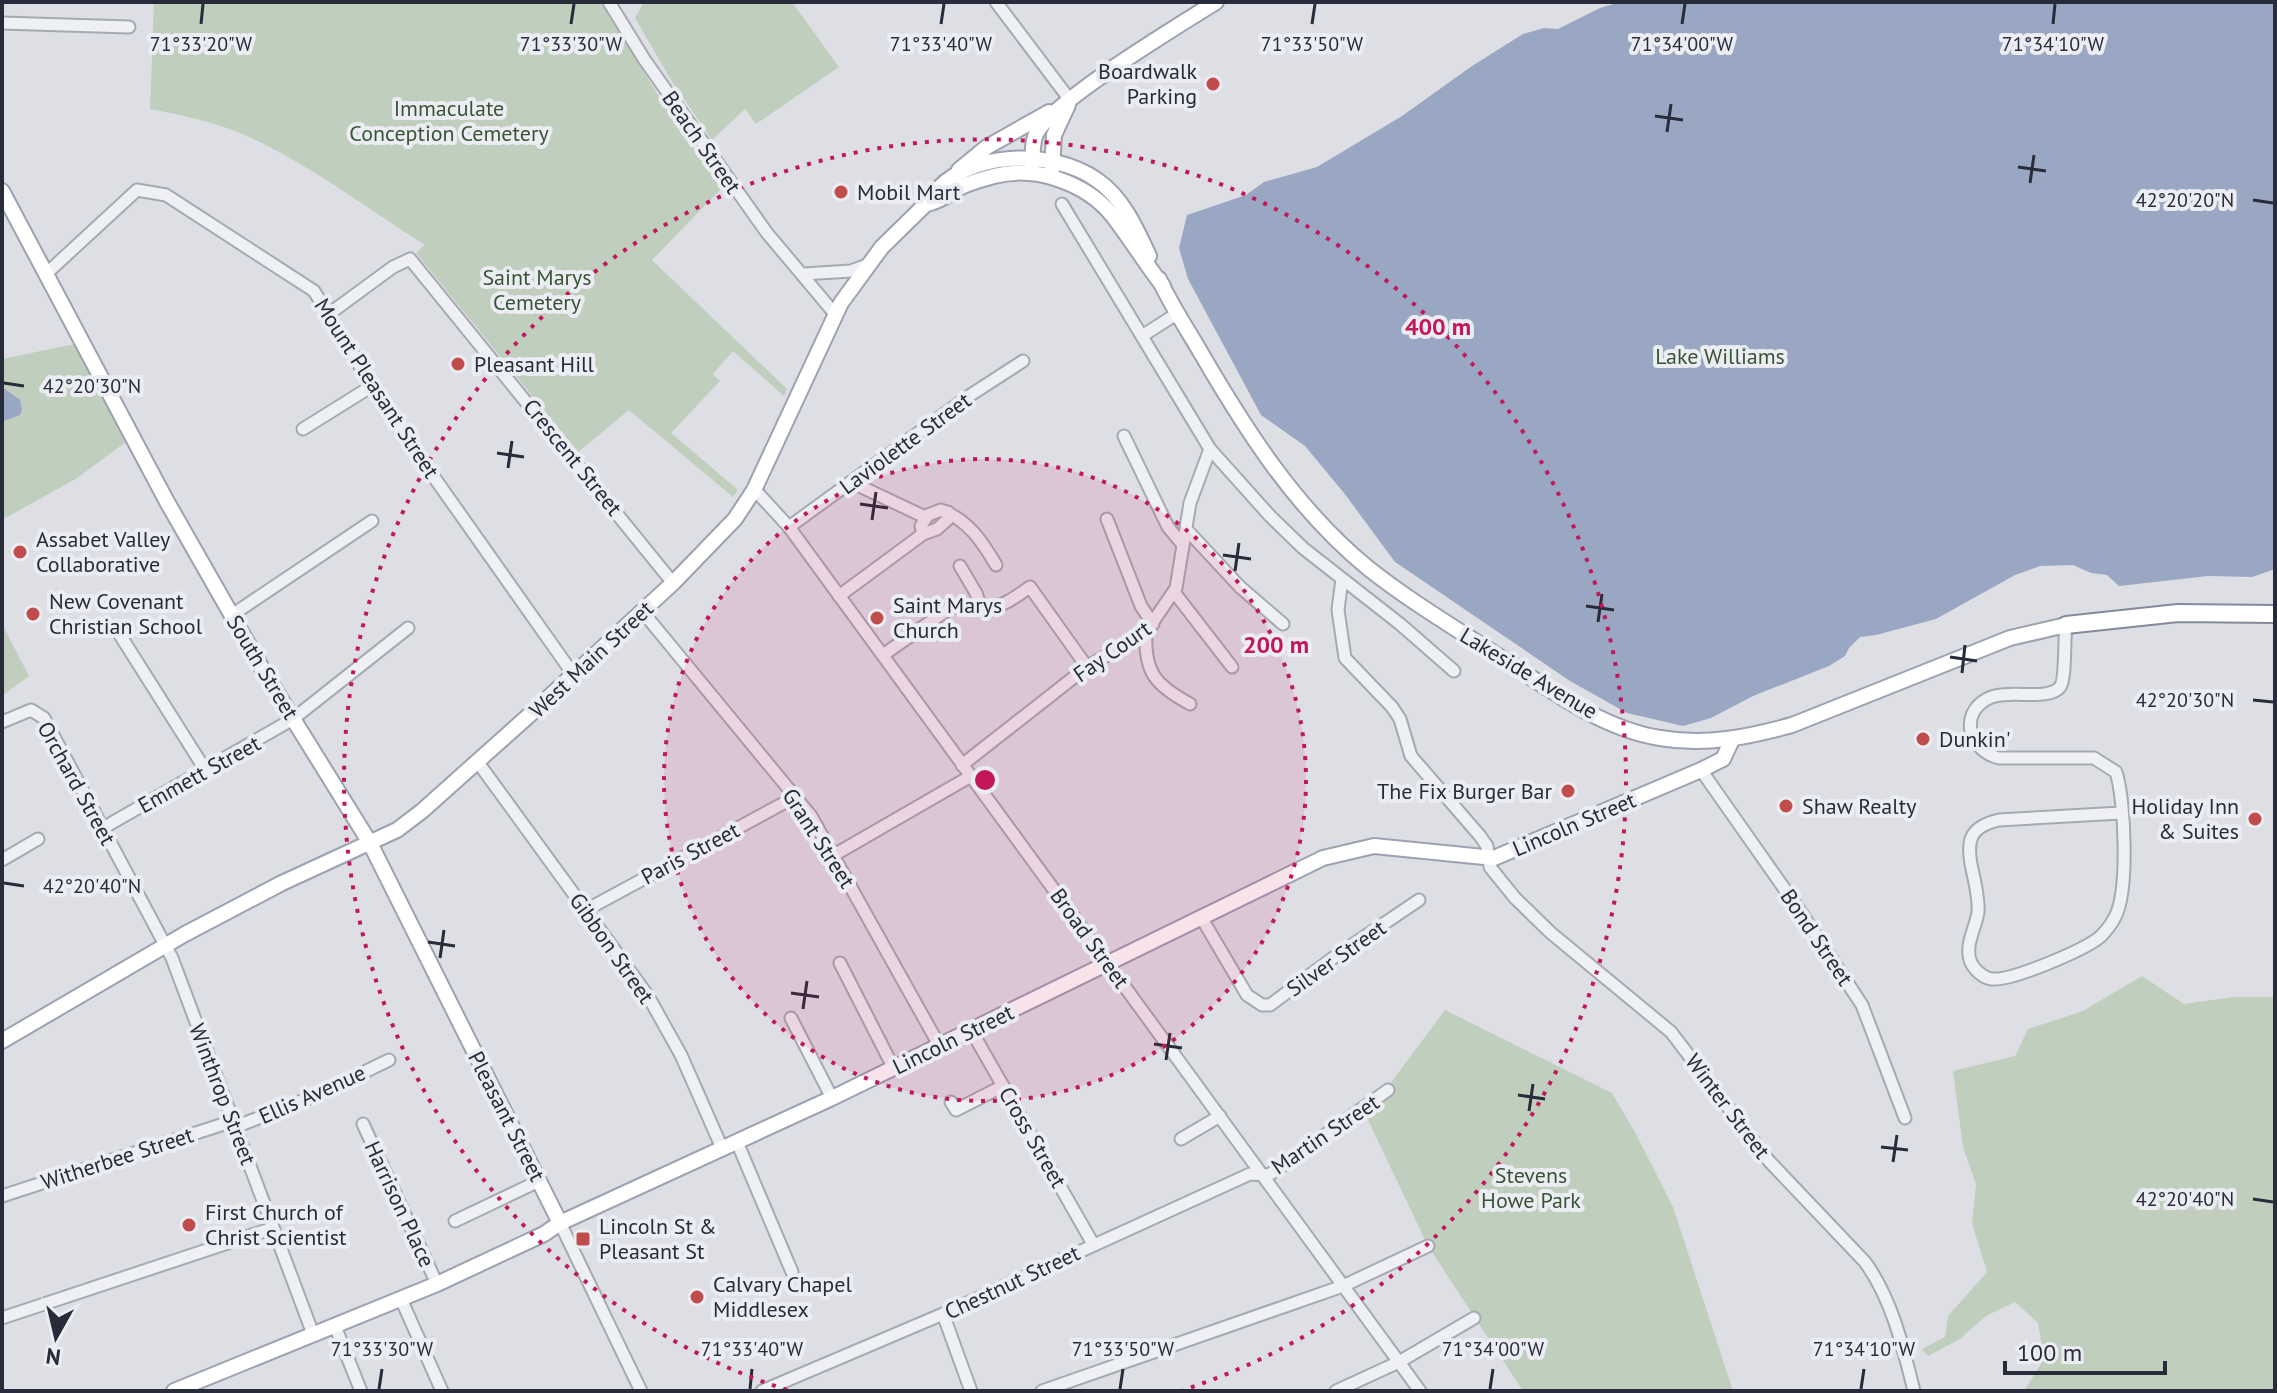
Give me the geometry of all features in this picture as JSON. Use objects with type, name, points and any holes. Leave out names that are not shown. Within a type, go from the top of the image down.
[{"type":"highway","name":"Lakeside Avenue","points":[[2066,625],[2178,613],[2275,614]]},
{"type":"main road","points":[[952,179],[980,152],[1070,100],[1216,2]]},
{"type":"main road","points":[[1031,173],[1036,133],[1070,100]]},
{"type":"main road","points":[[1053,177],[1054,135],[1070,100]]},
{"type":"main road","name":"Lakeside Avenue","points":[[926,204],[935,192],[952,179],[985,163],[1032,157],[1052,160],[1096,179],[1119,201],[1136,229],[1163,286],[1233,408],[1281,477],[1331,534],[1368,568],[1417,603],[1563,698],[1641,734],[1707,742],[1732,740],[1792,725],[2010,638],[2066,625]]},
{"type":"main road","name":"West Main Street","points":[[2,1041],[165,945],[282,883],[408,822],[673,583],[735,519],[754,489],[835,314],[867,265],[898,230],[926,204],[936,202],[960,187],[1000,174],[1031,173],[1053,177]]},
{"type":"main road","name":"Lakeside Avenue","points":[[1053,177],[1097,200],[1112,214],[1163,286]]},
{"type":"main road","name":"South Street","points":[[2,191],[166,500],[293,719],[370,843]]},
{"type":"main road","name":"Lincoln Street","points":[[174,1391],[437,1284],[560,1223],[832,1098],[1323,858],[1356,850],[1398,847],[1488,858],[1701,770],[1723,759],[1732,740]]},
{"type":"main road","name":"Pleasant Street","points":[[370,843],[560,1223]]},
{"type":"street","points":[[996,2],[1070,100]]},
{"type":"street","name":"Beach Street","points":[[616,4],[644,59],[758,221],[835,314]]},
{"type":"street","points":[[2,23],[129,27]]},
{"type":"street","name":"Mount Pleasant Street","points":[[47,273],[137,190],[166,195],[314,291],[372,386],[573,674]]},
{"type":"street","name":"Lakeside Avenue","points":[[1062,204],[1210,449],[1303,548],[1454,671]]},
{"type":"street","name":"Crescent Street","points":[[329,314],[393,267],[410,259],[673,583]]},
{"type":"street","points":[[804,274],[851,271],[867,265]]},
{"type":"street","points":[[1142,336],[1178,313]]},
{"type":"street","name":"Laviolette Street","points":[[789,527],[969,396],[1023,361]]},
{"type":"street","points":[[303,429],[372,386]]},
{"type":"street","points":[[1124,436],[1168,527],[1183,545]]},
{"type":"street","name":"Fay Court","points":[[962,765],[1087,667],[1150,628],[1174,592],[1190,503],[1210,449]]},
{"type":"street","points":[[851,482],[925,517]]},
{"type":"street","name":"Broad Street","points":[[754,489],[789,527],[1420,1391]]},
{"type":"street","points":[[923,534],[921,526],[925,517],[941,510],[948,512],[978,534],[996,565]]},
{"type":"street","points":[[839,596],[923,534],[944,524],[948,512]]},
{"type":"street","points":[[1107,519],[1150,628],[1145,655],[1149,670],[1165,689],[1190,704]]},
{"type":"street","points":[[232,615],[372,521]]},
{"type":"street","points":[[1186,529],[1240,587],[1283,624]]},
{"type":"street","points":[[960,566],[981,608]]},
{"type":"street","name":"Winter Street","points":[[1342,579],[1338,610],[1345,658],[1392,707],[1400,719],[1411,756],[1480,836],[1487,846],[1490,867],[1515,898],[1551,933],[1671,1032],[1769,1161],[1865,1262],[1876,1278],[1894,1321],[1914,1391]]},
{"type":"street","points":[[883,655],[950,608],[960,605],[981,608],[1002,605],[1030,587],[1087,667]]},
{"type":"street","points":[[1174,592],[1232,667]]},
{"type":"street","name":"Grant Street","points":[[642,611],[811,816],[939,1045]]},
{"type":"street","points":[[2066,625],[2063,648],[2065,677],[2061,687],[2054,692],[1997,694],[1984,700],[1974,710],[1971,727],[1974,742],[1985,755],[1999,758],[2094,758],[2116,772],[2121,788],[2124,866],[2121,898],[2116,916],[2101,936],[2072,953],[2011,977],[1991,979],[1980,974],[1970,960],[1970,940],[1978,910],[1968,847],[1973,833],[1985,823],[1999,820],[2121,813]]},
{"type":"street","points":[[115,627],[206,771]]},
{"type":"street","name":"Emmett Street","points":[[103,828],[293,719],[408,628]]},
{"type":"street","name":"Orchard Street","points":[[2,722],[31,710],[44,718],[165,945]]},
{"type":"street","name":"Gibbon Street","points":[[477,761],[648,996],[681,1055],[722,1148]]},
{"type":"street","name":"Bond Street","points":[[1701,770],[1818,936],[1862,1005],[1905,1118]]},
{"type":"street","points":[[834,855],[971,776]]},
{"type":"street","name":"Paris Street","points":[[586,910],[795,797]]},
{"type":"street","points":[[2,860],[38,839]]},
{"type":"street","name":"Silver Street","points":[[1201,917],[1247,995],[1262,1005],[1270,1005],[1419,900]]},
{"type":"street","name":"Winthrop Street","points":[[165,945],[313,1334]]},
{"type":"street","points":[[840,963],[893,1067]]},
{"type":"street","points":[[791,1018],[832,1098]]},
{"type":"street","name":"Cross Street","points":[[971,1030],[1093,1244]]},
{"type":"street","name":"Ellis Avenue","points":[[234,1124],[315,1096],[389,1060]]},
{"type":"street","points":[[951,1102],[956,1110],[1003,1086]]},
{"type":"street","name":"Martin Street","points":[[1261,1173],[1269,1175],[1388,1090]]},
{"type":"street","points":[[1181,1139],[1220,1116]]},
{"type":"street","name":"Witherbee Street","points":[[2,1196],[234,1124]]},
{"type":"street","name":"Harrison Place","points":[[363,1124],[437,1284]]},
{"type":"street","points":[[737,1142],[792,1272]]},
{"type":"street","name":"Chestnut Street","points":[[767,1390],[943,1314],[1250,1174],[1261,1173]]},
{"type":"street","points":[[455,1221],[539,1181]]},
{"type":"street","name":"Pleasant Street","points":[[560,1223],[641,1391]]},
{"type":"street","points":[[2,1318],[273,1228]]},
{"type":"street","points":[[1042,1391],[1343,1286],[1428,1246]]},
{"type":"street","points":[[401,1299],[442,1391]]},
{"type":"street","points":[[943,1314],[971,1391]]},
{"type":"street","points":[[1336,1391],[1399,1362],[1474,1318]]},
{"type":"street","points":[[335,1326],[361,1391]]},
{"type":"green space","name":"Immaculate Conception Cemetery","points":[[154,2],[601,2],[661,100],[722,188],[652,260],[787,389],[784,396],[733,351],[713,374],[720,381],[671,433],[738,490],[733,497],[629,410],[578,452],[416,253],[425,245],[264,144],[218,125],[150,109]]},
{"type":"green space","points":[[644,2],[792,2],[839,67],[756,124],[745,109],[712,140],[671,80],[635,18]]},
{"type":"green space","points":[[75,344],[126,442],[77,478],[2,520],[2,359]]},
{"type":"green space","points":[[2,624],[29,676],[2,696]]},
{"type":"green space","points":[[2142,976],[2184,1004],[2233,997],[2275,997],[2275,1391],[2024,1391],[2044,1359],[2038,1323],[2015,1302],[1986,1316],[1960,1339],[1928,1356],[1922,1349],[1945,1337],[1948,1316],[1987,1272],[1972,1223],[1976,1184],[1963,1147],[1953,1071],[2015,1056],[2028,1029],[2083,1011]]},
{"type":"green space","name":"Stevens Howe Park","points":[[1445,1010],[1612,1093],[1673,1207],[1733,1391],[1523,1391],[1428,1246],[1366,1116]]},
{"type":"water","name":"Lake Williams","points":[[1620,2],[2275,2],[2275,569],[2252,577],[2208,576],[2119,586],[2107,575],[2091,573],[2073,565],[2040,566],[2015,575],[1936,619],[1860,637],[1845,656],[1829,666],[1753,696],[1711,718],[1683,726],[1627,713],[1570,681],[1395,562],[1305,446],[1261,415],[1188,279],[1179,248],[1187,215],[1246,195],[1264,182],[1317,167],[1402,116],[1523,34],[1544,28],[1558,29],[1600,8]]},
{"type":"water","points":[[2,387],[20,400],[22,409],[20,415],[4,421]]},
{"type":"place","name":"Boardwalk Parking","points":[[1213,84]]},
{"type":"place","name":"Mobil Mart","points":[[841,192]]},
{"type":"place","name":"Pleasant Hill","points":[[458,364]]},
{"type":"place","name":"Assabet Valley Collaborative","points":[[20,552]]},
{"type":"place","name":"New Covenant Christian School","points":[[33,614]]},
{"type":"place","name":"Saint Marys Church","points":[[877,618]]},
{"type":"place","name":"Dunkin'","points":[[1923,739]]},
{"type":"place","name":"The Fix Burger Bar","points":[[1568,791]]},
{"type":"place","name":"Shaw Realty","points":[[1786,806]]},
{"type":"place","name":"Holiday Inn & Suites","points":[[2255,819]]},
{"type":"place","name":"First Church of Christ Scientist","points":[[189,1225]]},
{"type":"place","name":"Lincoln St & Pleasant St","points":[[583,1239]]},
{"type":"place","name":"Calvary Chapel Middlesex","points":[[697,1297]]},
{"type":"park label","name":"Saint Marys Cemetery","points":[[537,290]]}]
